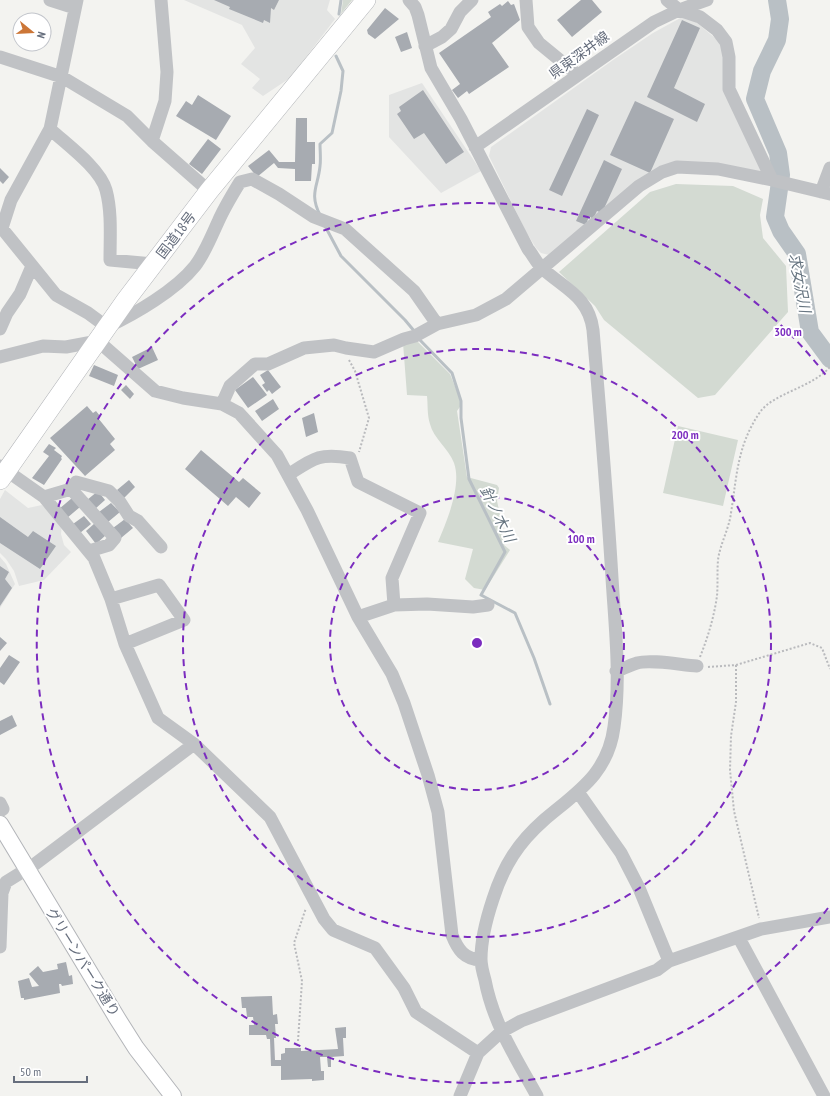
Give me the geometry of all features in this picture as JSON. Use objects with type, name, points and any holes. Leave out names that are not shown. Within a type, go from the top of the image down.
[{"type":"highway","name":"国道18号","points":[[2,472],[153,264],[209,191],[366,0]]},
{"type":"main road","name":"グリーンパーク通り","points":[[0,824],[136,1048],[173,1096]]},
{"type":"street","points":[[50,0],[76,4],[62,77],[50,129],[11,200],[1,227],[56,295],[88,313],[102,334],[155,391],[183,398],[222,404],[239,413],[277,455],[307,510],[358,617],[392,674],[404,703],[428,775],[438,812],[452,935],[457,948],[464,956],[472,960],[481,960]]},
{"type":"street","points":[[152,141],[165,101],[167,72],[161,0]]},
{"type":"street","points":[[409,0],[415,7],[418,15],[424,46],[431,68],[475,147],[528,249],[542,268],[582,301],[592,318],[611,566],[616,671],[616,711],[611,745],[604,763],[594,778],[542,822],[513,852],[498,883],[486,918],[481,960],[486,988],[501,1032],[537,1096]]},
{"type":"street","points":[[424,46],[442,37],[451,29],[460,12],[472,0]]},
{"type":"street","points":[[526,0],[528,27],[539,43],[578,75]]},
{"type":"street","points":[[667,0],[679,10],[700,17],[717,30],[726,42],[729,57],[729,89],[778,181]]},
{"type":"street","name":"県東深井線","points":[[475,147],[627,39],[654,22],[679,10],[707,0]]},
{"type":"street","points":[[0,57],[62,77],[126,116],[209,191]]},
{"type":"street","points":[[50,129],[93,169],[106,188],[109,210],[110,260],[153,264]]},
{"type":"street","points":[[222,404],[230,386],[255,364],[268,364],[304,348],[334,345],[343,348],[374,352],[404,339],[415,336],[437,324],[476,315],[506,299],[639,186],[662,172],[677,167],[718,169],[778,181],[826,193],[830,168]]},
{"type":"street","points":[[0,357],[43,346],[66,347],[102,334],[180,282],[195,266],[207,246],[229,200],[240,182],[252,179],[279,194],[314,217],[344,229],[414,291],[437,324]]},
{"type":"street","points":[[0,329],[7,313],[20,294],[32,266]]},
{"type":"street","points":[[288,475],[312,458],[331,455],[350,458],[358,482],[420,513],[392,578],[394,605]]},
{"type":"street","points":[[2,472],[44,497],[94,558],[125,644],[158,718],[194,744],[270,817],[324,919],[332,930],[375,948],[404,988],[416,1012],[478,1053]]},
{"type":"street","points":[[44,497],[71,489],[76,482],[110,491],[120,502],[128,516],[138,520],[160,547]]},
{"type":"street","points":[[71,489],[115,538],[109,545],[89,551]]},
{"type":"street","points":[[110,600],[159,585],[184,620],[125,644]]},
{"type":"street","points":[[358,617],[394,605],[427,604],[473,607],[488,605]]},
{"type":"street","points":[[616,671],[636,663],[648,662],[697,666]]},
{"type":"street","points":[[0,947],[1,893],[6,882],[35,864],[194,744]]},
{"type":"street","points":[[578,792],[624,860],[639,888],[669,962]]},
{"type":"street","points":[[0,803],[3,809],[0,811]]},
{"type":"street","points":[[460,1096],[478,1053],[501,1032],[522,1021],[657,970],[669,962],[761,929],[830,917]]},
{"type":"street","points":[[739,938],[824,1096]]},
{"type":"path","points":[[343,348],[355,371],[369,418],[360,451],[350,458]]},
{"type":"path","points":[[829,368],[822,376],[771,401],[761,411],[744,440],[737,466],[728,532],[718,559],[716,596],[711,628],[697,666],[707,668],[736,665],[810,643],[822,648],[830,669]]},
{"type":"path","points":[[736,665],[736,702],[731,736],[730,770],[734,811],[761,929]]},
{"type":"path","points":[[298,1041],[302,981],[294,943],[312,894]]},
{"type":"shaded area","points":[[184,0],[330,0],[327,10],[335,19],[290,78],[263,96],[252,88],[260,79],[241,64],[255,48],[242,25]]},
{"type":"shaded area","points":[[343,0],[352,0],[341,14]]},
{"type":"shaded area","points":[[684,16],[696,22],[722,44],[725,69],[772,180],[677,167],[549,255],[541,253],[536,248],[525,230],[489,156],[491,147],[613,60],[653,33]]},
{"type":"shaded area","points":[[422,83],[481,171],[441,193],[389,137],[389,95]]},
{"type":"shaded area","points":[[676,184],[733,186],[763,199],[760,215],[763,238],[786,266],[788,312],[715,395],[698,398],[604,320],[595,306],[559,272],[650,192]]},
{"type":"shaded area","points":[[417,341],[450,374],[462,404],[457,411],[467,477],[497,485],[499,488],[497,501],[506,541],[504,545],[510,550],[485,590],[474,588],[465,579],[473,549],[438,542],[455,492],[456,472],[452,458],[432,429],[428,417],[427,396],[407,395],[403,343]]},
{"type":"shaded area","points":[[678,426],[738,440],[723,506],[663,493]]},
{"type":"shaded area","points":[[5,490],[28,508],[42,505],[62,525],[61,534],[64,545],[71,552],[44,580],[19,586],[14,571],[0,553],[0,499]]},
{"type":"shaded area","points":[[0,557],[6,564],[15,584],[0,608]]},
{"type":"building","points":[[214,0],[279,0],[274,10],[271,8],[270,23],[264,20],[263,23],[229,9],[230,7]]},
{"type":"building","points":[[581,0],[592,0],[602,12],[572,37],[557,20]]},
{"type":"building","points":[[508,1],[511,5],[514,4],[520,20],[492,43],[509,67],[469,94],[467,91],[458,98],[452,90],[460,84],[439,53],[491,17],[488,12],[500,4],[502,6]]},
{"type":"building","points":[[385,8],[399,19],[375,39],[368,34],[367,30]]},
{"type":"building","points":[[682,20],[700,28],[674,88],[705,104],[697,122],[647,97]]},
{"type":"building","points":[[407,32],[412,48],[401,52],[395,37]]},
{"type":"building","points":[[423,90],[464,152],[446,164],[424,133],[414,139],[397,114],[401,111],[399,107]]},
{"type":"building","points":[[198,95],[231,116],[216,140],[176,116],[186,101],[192,105]]},
{"type":"building","points":[[635,101],[674,119],[650,173],[610,155]]},
{"type":"building","points":[[587,109],[599,115],[562,196],[549,190]]},
{"type":"building","points":[[296,118],[307,118],[307,142],[315,142],[315,164],[312,164],[311,181],[295,181],[295,169],[278,168],[274,163],[257,177],[248,166],[269,150],[279,162],[295,162]]},
{"type":"building","points":[[208,139],[221,149],[202,174],[189,164]]},
{"type":"building","points":[[604,160],[622,169],[602,213],[597,211],[593,219],[589,216],[586,225],[576,221]]},
{"type":"building","points":[[0,168],[9,177],[3,184],[0,181]]},
{"type":"building","points":[[152,347],[158,360],[138,369],[132,357]]},
{"type":"building","points":[[94,365],[118,375],[114,386],[89,376]]},
{"type":"building","points":[[268,370],[281,387],[272,394],[269,390],[267,392],[262,385],[265,383],[260,375]]},
{"type":"building","points":[[253,377],[267,395],[248,408],[235,390]]},
{"type":"building","points":[[126,385],[134,394],[130,399],[121,390]]},
{"type":"building","points":[[273,399],[279,409],[262,421],[255,411]]},
{"type":"building","points":[[87,406],[93,413],[96,411],[100,416],[98,418],[115,439],[110,444],[115,450],[85,476],[50,438]]},
{"type":"building","points":[[314,413],[318,432],[306,437],[302,418]]},
{"type":"building","points":[[49,444],[56,448],[54,450],[62,456],[62,459],[44,485],[32,478],[49,456],[43,452]]},
{"type":"building","points":[[201,450],[239,482],[243,478],[261,493],[249,508],[236,497],[228,506],[185,469]]},
{"type":"building","points":[[129,480],[135,487],[124,498],[117,490]]},
{"type":"building","points":[[98,491],[105,500],[95,509],[87,500]]},
{"type":"building","points":[[72,498],[80,507],[67,518],[59,509]]},
{"type":"building","points":[[111,503],[120,512],[108,522],[99,512]]},
{"type":"building","points":[[84,516],[91,524],[80,533],[73,524]]},
{"type":"building","points":[[0,517],[28,537],[33,531],[56,546],[40,569],[0,543]]},
{"type":"building","points":[[125,519],[133,528],[121,538],[113,528]]},
{"type":"building","points":[[95,523],[106,535],[96,544],[86,531]]},
{"type":"building","points":[[0,566],[9,572],[5,579],[12,588],[0,606]]},
{"type":"building","points":[[0,637],[7,643],[0,651]]},
{"type":"building","points":[[9,655],[20,662],[4,685],[0,682],[0,668]]},
{"type":"building","points":[[12,715],[17,726],[0,735],[0,721]]},
{"type":"building","points":[[66,962],[69,976],[72,975],[73,984],[62,986],[59,984],[60,993],[24,1000],[24,998],[21,998],[18,981],[29,978],[32,987],[39,986],[29,974],[38,966],[43,972],[58,969],[57,964]]},
{"type":"building","points":[[272,996],[273,1015],[277,1014],[278,1024],[275,1024],[275,1060],[281,1060],[281,1054],[285,1053],[285,1048],[301,1048],[301,1051],[338,1049],[335,1028],[346,1027],[346,1038],[343,1038],[344,1056],[331,1057],[331,1067],[328,1067],[327,1057],[320,1057],[321,1071],[324,1071],[324,1080],[281,1080],[281,1066],[271,1066],[270,1039],[267,1039],[266,1035],[249,1035],[249,1025],[254,1025],[253,1017],[247,1017],[246,1008],[242,1008],[241,997]]},
{"type":"waterway","name":"針ノ木川","points":[[339,14],[341,0]]},
{"type":"waterway","name":"求女沢川","points":[[777,0],[780,19],[777,40],[762,71],[755,99],[778,153],[781,175],[775,217],[781,231],[797,254],[810,332],[830,359]]},
{"type":"waterway","name":"針ノ木川","points":[[320,215],[315,201],[315,190],[320,163],[320,144],[332,133],[341,91],[343,71],[336,56]]},
{"type":"waterway","name":"針ノ木川","points":[[325,226],[341,256],[405,320],[415,332]]},
{"type":"waterway","name":"針ノ木川","points":[[419,339],[452,373],[461,401],[461,418],[469,479],[505,552],[481,595],[515,613],[534,658],[550,704]]}]
